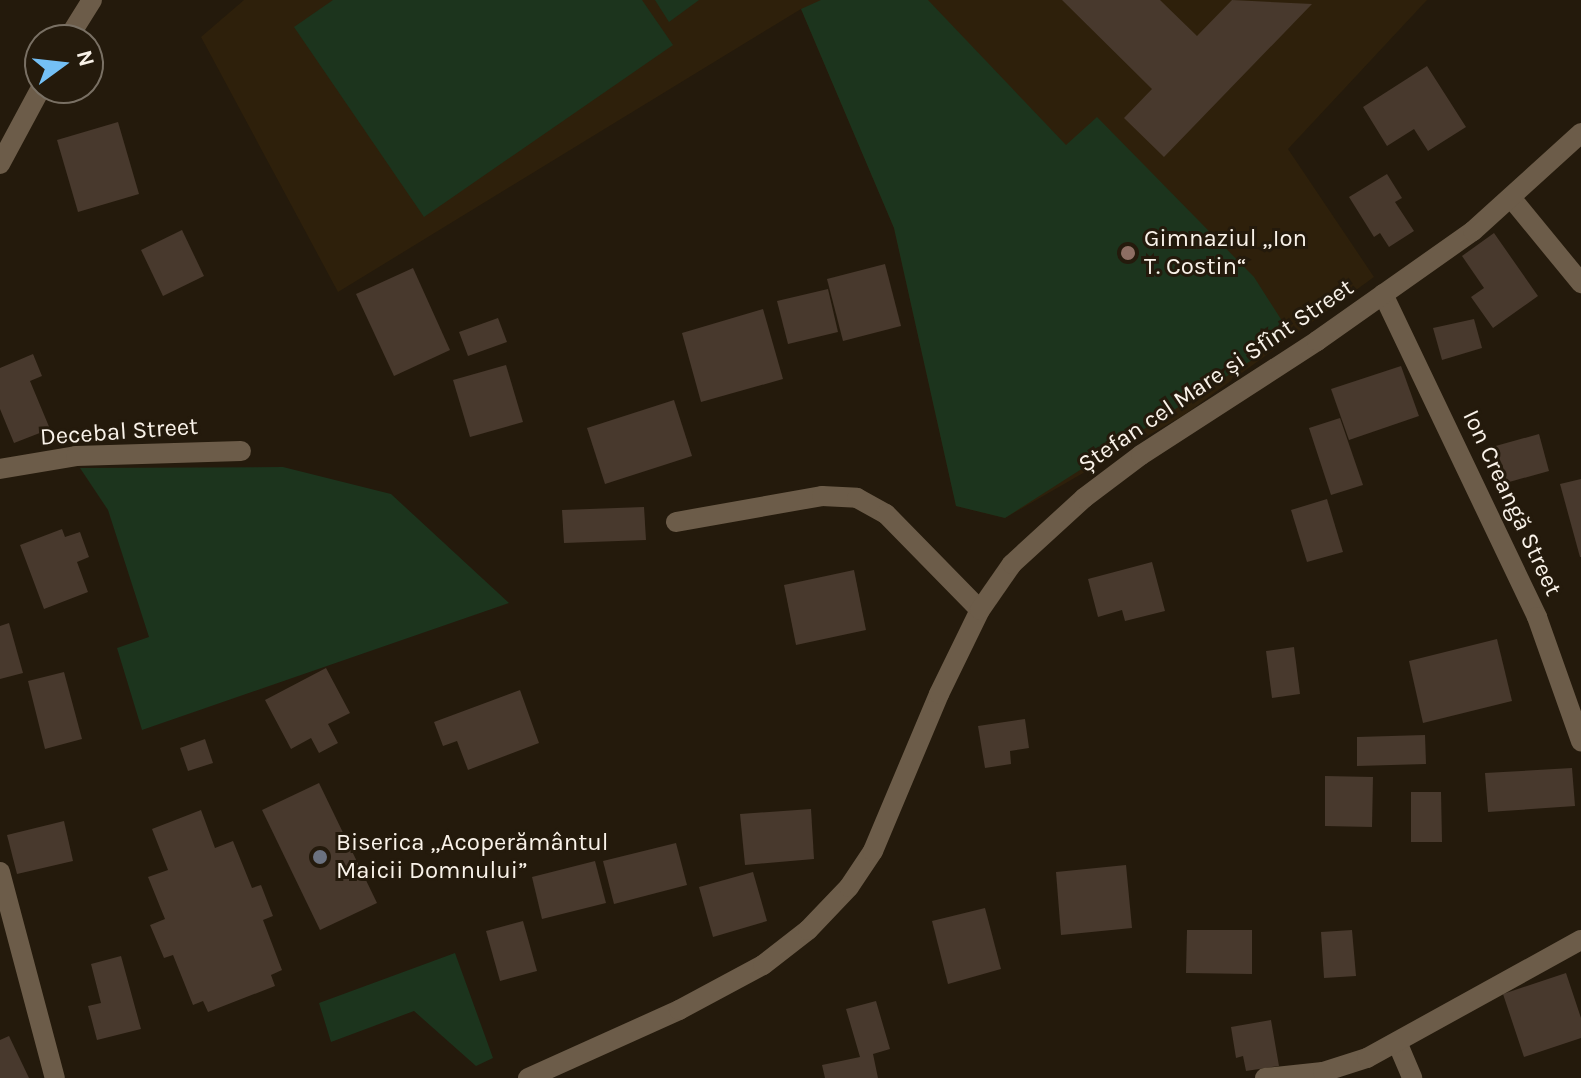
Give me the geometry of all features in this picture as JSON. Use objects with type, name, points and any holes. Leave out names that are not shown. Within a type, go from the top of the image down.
[{"type":"street","points":[[77,24],[92,0]]},
{"type":"street","points":[[0,164],[32,104]]},
{"type":"street","name":"Ștefan cel Mare și Sfînt Street","points":[[528,1078],[706,996],[763,965],[808,930],[849,887],[873,851],[980,610],[1012,564],[1084,498],[1383,294],[1512,199],[1581,133]]},
{"type":"street","points":[[1512,199],[1581,283]]},
{"type":"street","name":"Ion Creangă Street","points":[[1383,294],[1537,617],[1581,741]]},
{"type":"street","name":"Decebal Street","points":[[0,469],[76,456],[241,451]]},
{"type":"street","points":[[676,522],[822,496],[857,498],[886,514],[980,610]]},
{"type":"street","points":[[0,872],[55,1078]]},
{"type":"street","points":[[1265,1078],[1323,1072],[1397,1042],[1581,940]]},
{"type":"street","points":[[1397,1042],[1412,1078]]},
{"type":"shaded area","name":"Gimnaziul „Ion T. Costin“","points":[[244,0],[1427,0],[1288,149],[1374,277],[1184,415],[1005,518],[956,506],[894,228],[801,9],[338,292],[201,37]]},
{"type":"green space","points":[[333,0],[642,0],[673,45],[424,217],[294,27]]},
{"type":"green space","points":[[655,0],[699,0],[669,22]]},
{"type":"green space","points":[[821,0],[928,0],[1066,145],[1097,117],[1254,277],[1291,335],[1005,518],[956,506],[894,228],[801,9]]},
{"type":"green space","points":[[283,467],[391,494],[509,603],[142,730],[117,648],[149,637],[108,510],[80,468]]},
{"type":"green space","points":[[455,953],[493,1058],[476,1066],[414,1011],[331,1042],[319,1003]]},
{"type":"building","points":[[1062,0],[1160,0],[1197,36],[1232,0],[1312,4],[1164,157],[1124,118],[1152,89]]},
{"type":"building","points":[[1427,66],[1466,127],[1428,151],[1414,129],[1387,146],[1363,107]]},
{"type":"building","points":[[118,122],[139,194],[78,212],[57,140]]},
{"type":"building","points":[[1387,174],[1402,198],[1395,202],[1414,231],[1389,247],[1380,233],[1374,237],[1349,197]]},
{"type":"building","points":[[182,230],[204,276],[163,296],[141,250]]},
{"type":"building","points":[[1494,233],[1538,296],[1493,328],[1471,297],[1484,288],[1462,256]]},
{"type":"building","points":[[885,264],[901,326],[843,341],[827,279]]},
{"type":"building","points":[[413,268],[450,350],[394,376],[356,294]]},
{"type":"building","points":[[828,289],[838,332],[788,344],[777,301]]},
{"type":"building","points":[[763,309],[783,379],[701,402],[682,333]]},
{"type":"building","points":[[498,318],[507,342],[468,356],[459,332]]},
{"type":"building","points":[[1474,319],[1482,348],[1442,360],[1433,328]]},
{"type":"building","points":[[33,354],[42,376],[30,381],[50,429],[14,443],[0,409],[0,368]]},
{"type":"building","points":[[506,365],[523,422],[470,437],[453,380]]},
{"type":"building","points":[[1401,366],[1419,416],[1349,440],[1331,389]]},
{"type":"building","points":[[674,400],[692,456],[605,484],[587,428]]},
{"type":"building","points":[[1340,418],[1363,485],[1331,495],[1309,428]]},
{"type":"building","points":[[1539,434],[1549,471],[1502,484],[1492,447]]},
{"type":"building","points":[[1581,479],[1581,557],[1580,557],[1560,484]]},
{"type":"building","points":[[1327,499],[1343,552],[1307,562],[1291,510]]},
{"type":"building","points":[[644,507],[646,540],[564,543],[562,510]]},
{"type":"building","points":[[62,529],[65,537],[80,532],[89,557],[77,562],[88,592],[44,609],[20,545]]},
{"type":"building","points":[[1152,562],[1165,611],[1125,621],[1122,610],[1098,617],[1088,579]]},
{"type":"building","points":[[854,570],[866,630],[796,645],[784,585]]},
{"type":"building","points":[[9,623],[23,673],[0,679],[0,626]]},
{"type":"building","points":[[1497,639],[1512,701],[1423,723],[1409,661]]},
{"type":"building","points":[[1294,647],[1300,694],[1272,698],[1266,651]]},
{"type":"building","points":[[326,668],[350,713],[328,724],[338,743],[319,753],[311,738],[291,749],[265,700]]},
{"type":"building","points":[[64,672],[82,739],[45,749],[28,681]]},
{"type":"building","points":[[520,690],[539,743],[468,770],[457,741],[443,746],[434,722]]},
{"type":"building","points":[[1025,719],[1029,748],[1010,751],[1011,764],[985,768],[978,726]]},
{"type":"building","points":[[1425,735],[1426,764],[1357,766],[1357,737]]},
{"type":"building","points":[[205,739],[213,763],[188,771],[180,748]]},
{"type":"building","points":[[1572,768],[1575,806],[1488,812],[1485,773]]},
{"type":"building","points":[[1325,776],[1373,777],[1372,827],[1325,826]]},
{"type":"building","name":"Biserica „Acoperământul Maicii Domnului”","points":[[319,783],[377,903],[320,930],[262,810]]},
{"type":"building","points":[[1411,792],[1441,792],[1442,842],[1411,842]]},
{"type":"building","points":[[811,809],[814,859],[745,865],[740,814]]},
{"type":"building","points":[[201,810],[215,848],[233,841],[252,888],[261,885],[273,916],[263,920],[282,970],[271,975],[275,986],[208,1012],[203,1001],[193,1005],[173,955],[164,958],[150,925],[165,919],[148,877],[168,870],[152,829]]},
{"type":"building","points":[[64,821],[73,861],[17,874],[7,835]]},
{"type":"building","points":[[676,843],[687,885],[614,904],[603,861]]},
{"type":"building","points":[[595,861],[606,903],[542,919],[532,877]]},
{"type":"building","points":[[1126,865],[1132,928],[1061,935],[1056,872]]},
{"type":"building","points":[[753,872],[767,921],[713,937],[699,887]]},
{"type":"building","points":[[985,908],[1001,969],[948,984],[932,921]]},
{"type":"building","points":[[523,921],[537,971],[500,981],[486,931]]},
{"type":"building","points":[[1187,930],[1252,930],[1252,974],[1186,973]]},
{"type":"building","points":[[1352,930],[1356,976],[1324,978],[1321,932]]},
{"type":"building","points":[[121,956],[141,1029],[97,1040],[88,1006],[101,1003],[91,964]]},
{"type":"building","points":[[1566,973],[1581,1018],[1581,1038],[1524,1057],[1503,994]]},
{"type":"building","points":[[876,1001],[890,1049],[873,1054],[878,1078],[825,1078],[822,1065],[860,1057],[846,1009]]},
{"type":"building","points":[[1271,1020],[1279,1066],[1246,1071],[1243,1056],[1236,1058],[1231,1027]]},
{"type":"building","points":[[9,1036],[29,1078],[0,1078],[0,1040]]},
{"type":"place","name":"Gimnaziul „Ion T. Costin“","points":[[1128,253]]},
{"type":"place","name":"Biserica „Acoperământul Maicii Domnului”","points":[[320,857]]}]
